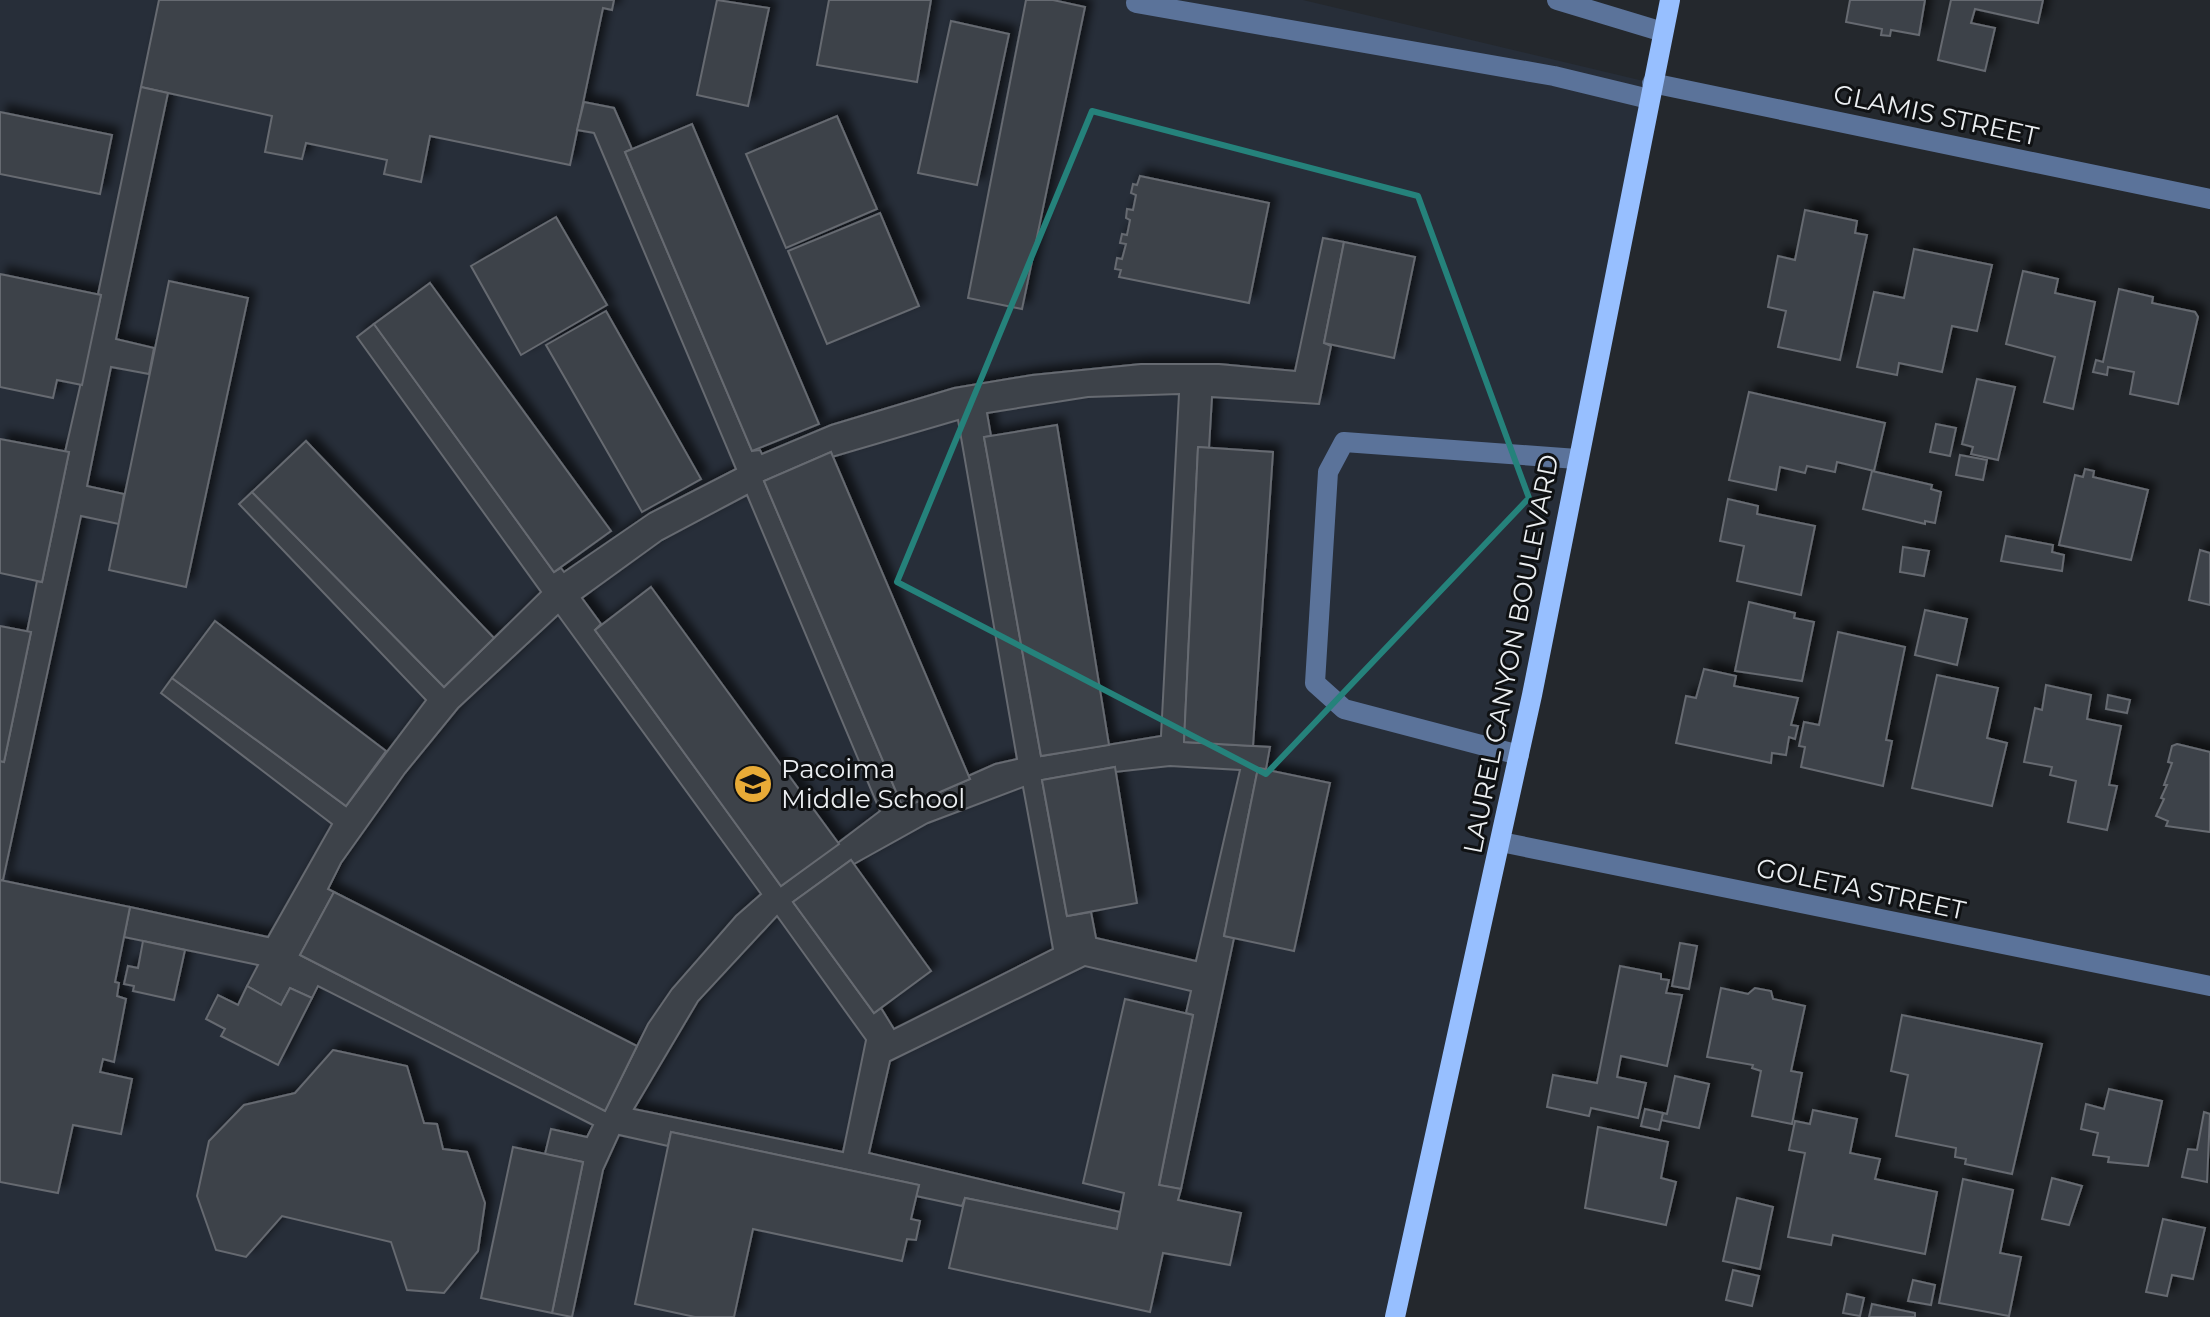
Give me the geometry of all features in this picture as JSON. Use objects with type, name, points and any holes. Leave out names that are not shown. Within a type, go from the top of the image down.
[{"type":"main road","name":"LAUREL CANYON BOULEVARD","points":[[1395,1317],[1501,842],[1670,0]]},
{"type":"street","points":[[1557,0],[1663,32]]},
{"type":"street","name":"GLAMIS STREET","points":[[1136,3],[1651,91],[2210,199]]},
{"type":"street","points":[[1519,755],[1344,709],[1315,683],[1328,472],[1344,442],[1577,459]]},
{"type":"street","name":"GOLETA STREET","points":[[1501,842],[2210,986]]},
{"type":"highlighted area","points":[[1092,111],[1418,196],[1529,498],[1266,774],[897,582]]},
{"type":"shaded area","name":"Pacoima Middle School","points":[[0,0],[1303,0],[1652,83],[1395,1317],[0,1317]]},
{"type":"building","points":[[159,0],[614,0],[612,10],[603,8],[570,165],[430,136],[421,182],[384,174],[387,160],[306,143],[302,159],[265,152],[272,116],[141,87]]},
{"type":"building","points":[[717,0],[769,8],[748,106],[697,95]]},
{"type":"building","points":[[829,0],[931,0],[917,82],[817,65]]},
{"type":"building","points":[[1026,0],[1053,0],[1085,7],[1022,309],[968,298]]},
{"type":"building","points":[[1850,0],[1925,0],[1919,35],[1891,30],[1890,36],[1881,35],[1882,29],[1846,22]]},
{"type":"building","points":[[1951,0],[2043,0],[2038,23],[1975,9],[1971,23],[1995,28],[1985,71],[1938,60]]},
{"type":"building","points":[[951,21],[1009,34],[977,185],[918,173]]},
{"type":"building","points":[[141,87],[168,93],[116,339],[154,348],[149,374],[111,367],[87,486],[124,494],[119,524],[81,516],[3,880],[0,880],[0,761],[4,762],[31,632],[27,632],[37,581],[42,582],[69,452],[65,452],[101,295],[98,294]]},
{"type":"building","points":[[584,102],[614,108],[632,149],[625,152],[752,451],[760,450],[762,454],[831,425],[954,388],[1032,375],[1141,364],[1219,364],[1295,371],[1323,238],[1344,242],[1324,343],[1331,346],[1319,404],[1212,397],[1209,448],[1198,447],[1184,742],[1270,747],[1266,769],[1258,768],[1224,936],[1234,938],[1181,1189],[1159,1185],[1193,1015],[1186,1013],[1191,991],[1085,966],[890,1061],[869,1153],[1120,1212],[1117,1229],[965,1198],[962,1206],[916,1196],[919,1185],[671,1132],[668,1146],[619,1135],[603,1170],[572,1317],[552,1313],[583,1162],[545,1154],[551,1129],[587,1137],[593,1125],[318,986],[312,998],[290,988],[281,1005],[247,986],[258,965],[124,937],[130,907],[268,937],[332,824],[161,693],[172,678],[346,806],[426,700],[239,504],[252,492],[444,687],[541,592],[357,337],[374,324],[554,572],[561,568],[564,572],[650,513],[736,469],[594,133],[577,130]],"holes":[[[1179,394],[1161,736],[1041,756],[984,437],[991,436],[987,413],[1088,397]],[[958,420],[1017,759],[995,764],[968,776],[970,779],[903,808],[764,481],[831,452],[832,457]],[[747,495],[880,811],[781,886],[595,630],[601,624],[582,598],[662,540]],[[558,615],[761,894],[736,916],[672,989],[648,1024],[605,1111],[300,955],[334,892],[328,889],[341,863],[405,773],[458,708]],[[1170,766],[1240,770],[1196,961],[1096,938],[1091,912],[1067,916],[1042,780],[1115,767],[1115,772]],[[1023,787],[1053,949],[894,1029],[881,1008],[874,1013],[793,902],[851,860],[854,864],[928,823]],[[777,916],[866,1040],[843,1152],[634,1109],[698,1001]]]},
{"type":"building","points":[[0,112],[112,135],[100,194],[0,174]]},
{"type":"building","points":[[837,116],[877,209],[786,248],[746,154]]},
{"type":"building","points":[[692,124],[819,424],[752,451],[625,152]]},
{"type":"building","points":[[1140,176],[1269,203],[1249,303],[1119,277],[1121,270],[1115,269],[1117,258],[1122,259],[1126,244],[1120,243],[1122,234],[1127,235],[1130,220],[1126,218],[1127,209],[1133,210],[1136,195],[1131,193],[1133,184],[1137,185]]},
{"type":"building","points":[[1805,210],[1857,221],[1855,233],[1867,235],[1840,360],[1778,347],[1786,311],[1768,307],[1778,256],[1795,260]]},
{"type":"building","points":[[880,213],[919,306],[827,344],[788,251]]},
{"type":"building","points":[[556,217],[607,305],[521,355],[471,266]]},
{"type":"building","points":[[1344,242],[1415,257],[1394,358],[1324,343]]},
{"type":"building","points":[[1914,249],[1992,265],[1977,331],[1952,326],[1942,372],[1899,363],[1897,375],[1857,367],[1874,292],[1904,298]]},
{"type":"building","points":[[2023,271],[2058,279],[2055,293],[2095,302],[2073,409],[2044,402],[2055,357],[2006,344]]},
{"type":"building","points":[[0,274],[101,295],[82,385],[57,380],[53,398],[0,387]]},
{"type":"building","points":[[169,281],[248,298],[186,587],[109,570]]},
{"type":"building","points":[[430,283],[611,531],[554,572],[374,324]]},
{"type":"building","points":[[2119,289],[2153,297],[2152,303],[2195,312],[2198,317],[2178,404],[2130,394],[2134,372],[2108,367],[2107,375],[2093,372],[2096,360],[2103,362]]},
{"type":"building","points":[[606,311],[701,479],[642,512],[546,345]]},
{"type":"building","points":[[1977,379],[2015,387],[1998,460],[1971,454],[1973,447],[1962,444]]},
{"type":"building","points":[[1749,392],[1885,423],[1874,471],[1837,462],[1835,472],[1807,466],[1805,473],[1780,467],[1776,490],[1729,480]]},
{"type":"building","points":[[1936,424],[1956,428],[1950,456],[1930,452]]},
{"type":"building","points":[[1057,425],[1109,745],[1041,756],[984,437]]},
{"type":"building","points":[[0,439],[69,452],[42,582],[0,573]]},
{"type":"building","points":[[306,441],[494,638],[444,687],[252,492]]},
{"type":"building","points":[[1198,447],[1273,452],[1253,746],[1184,742]]},
{"type":"building","points":[[831,452],[970,779],[903,808],[764,481]]},
{"type":"building","points":[[1960,455],[1987,460],[1983,480],[1956,475]]},
{"type":"building","points":[[2085,469],[2094,471],[2093,477],[2148,490],[2131,560],[2059,545],[2075,475],[2083,477]]},
{"type":"building","points":[[1872,471],[1932,485],[1931,489],[1941,492],[1935,523],[1925,521],[1925,524],[1863,509]]},
{"type":"building","points":[[1728,499],[1758,506],[1757,514],[1815,526],[1801,595],[1737,581],[1744,546],[1720,541]]},
{"type":"building","points":[[2006,536],[2053,545],[2052,552],[2064,555],[2062,571],[2001,561]]},
{"type":"building","points":[[1903,547],[1929,551],[1924,576],[1900,572]]},
{"type":"building","points":[[2200,550],[2210,553],[2210,605],[2189,600]]},
{"type":"building","points":[[651,587],[839,844],[781,886],[595,630]]},
{"type":"building","points":[[1749,602],[1795,613],[1794,618],[1814,622],[1802,681],[1735,671]]},
{"type":"building","points":[[1925,610],[1967,619],[1957,665],[1915,655]]},
{"type":"building","points":[[215,621],[386,751],[346,806],[172,678]]},
{"type":"building","points":[[0,626],[31,632],[4,762],[0,761]]},
{"type":"building","points":[[1838,632],[1905,647],[1886,740],[1892,741],[1883,786],[1801,767],[1805,747],[1799,746],[1804,722],[1819,725]]},
{"type":"building","points":[[1704,669],[1736,676],[1734,686],[1798,698],[1791,725],[1798,726],[1795,739],[1789,737],[1786,755],[1772,753],[1771,763],[1676,743],[1686,696],[1696,698]]},
{"type":"building","points":[[1937,675],[1998,688],[1987,738],[2007,743],[1992,806],[1912,788]]},
{"type":"building","points":[[2046,685],[2091,695],[2087,719],[2121,726],[2109,785],[2117,786],[2107,830],[2068,822],[2076,781],[2050,775],[2052,767],[2024,762],[2035,708],[2042,710]]},
{"type":"building","points":[[2108,695],[2130,700],[2127,713],[2106,709]]},
{"type":"building","points":[[2177,744],[2210,752],[2210,832],[2166,826],[2168,821],[2156,816],[2164,799],[2161,798],[2172,763],[2168,762],[2172,746]]},
{"type":"building","points":[[1115,767],[1137,903],[1067,916],[1042,780]]},
{"type":"building","points":[[1258,768],[1330,783],[1294,951],[1224,936]]},
{"type":"building","points":[[851,860],[931,971],[874,1013],[793,902]]},
{"type":"building","points":[[0,880],[130,907],[115,982],[119,983],[117,996],[126,999],[114,1062],[103,1059],[100,1072],[132,1079],[121,1134],[73,1125],[58,1193],[0,1182]]},
{"type":"building","points":[[334,892],[637,1046],[605,1111],[300,955]]},
{"type":"building","points":[[143,941],[185,950],[174,1000],[133,991],[134,986],[124,984],[128,966],[138,968]]},
{"type":"building","points":[[1680,943],[1697,946],[1689,989],[1672,986]]},
{"type":"building","points":[[1620,966],[1661,974],[1661,979],[1669,980],[1666,993],[1682,995],[1667,1066],[1621,1056],[1617,1077],[1646,1083],[1638,1118],[1591,1108],[1589,1116],[1547,1107],[1553,1075],[1597,1083]]},
{"type":"building","points":[[247,986],[281,1005],[290,988],[312,998],[278,1065],[221,1036],[225,1029],[206,1019],[218,995],[238,1005]]},
{"type":"building","points":[[1721,988],[1748,994],[1755,988],[1771,991],[1773,999],[1805,1006],[1791,1071],[1802,1073],[1792,1124],[1752,1116],[1761,1071],[1752,1068],[1753,1065],[1707,1057]]},
{"type":"building","points":[[1125,999],[1193,1015],[1159,1185],[1181,1189],[1178,1200],[1241,1213],[1230,1265],[1163,1253],[1150,1312],[949,1268],[965,1198],[1117,1229],[1124,1193],[1083,1183]]},
{"type":"building","points":[[1902,1015],[2042,1044],[2012,1174],[1965,1164],[1966,1159],[1955,1157],[1956,1148],[1896,1136],[1908,1075],[1891,1071]]},
{"type":"building","points":[[333,1050],[407,1066],[424,1123],[437,1124],[443,1149],[467,1152],[485,1203],[478,1251],[444,1293],[407,1290],[391,1242],[282,1216],[246,1257],[216,1250],[197,1196],[209,1141],[244,1105],[295,1093]]},
{"type":"building","points":[[1675,1076],[1709,1084],[1699,1128],[1661,1120],[1663,1113],[1667,1114]]},
{"type":"building","points":[[2109,1089],[2162,1101],[2148,1166],[2108,1162],[2109,1157],[2093,1155],[2098,1133],[2081,1129],[2086,1104],[2104,1109]]},
{"type":"building","points":[[1645,1109],[1663,1113],[1659,1130],[1641,1126]]},
{"type":"building","points":[[1813,1110],[1857,1119],[1850,1153],[1880,1159],[1875,1179],[1937,1192],[1925,1254],[1833,1235],[1831,1245],[1788,1237],[1805,1153],[1789,1150],[1795,1121],[1810,1124]]},
{"type":"building","points":[[2204,1112],[2210,1114],[2207,1182],[2182,1177],[2188,1149],[2197,1150]]},
{"type":"building","points":[[1598,1127],[1668,1142],[1661,1178],[1676,1182],[1666,1225],[1585,1208]]},
{"type":"building","points":[[671,1132],[919,1185],[911,1219],[920,1221],[916,1240],[907,1239],[902,1261],[753,1229],[734,1317],[695,1317],[635,1304]]},
{"type":"building","points":[[513,1147],[583,1162],[552,1313],[481,1298]]},
{"type":"building","points":[[2052,1178],[2082,1186],[2069,1225],[2042,1219]]},
{"type":"building","points":[[1963,1179],[2013,1190],[2000,1253],[2021,1257],[2009,1316],[1939,1303]]},
{"type":"building","points":[[1737,1198],[1773,1207],[1760,1269],[1723,1261]]},
{"type":"building","points":[[2163,1219],[2205,1228],[2193,1279],[2172,1275],[2167,1296],[2146,1292]]},
{"type":"building","points":[[1733,1270],[1759,1276],[1752,1306],[1726,1300]]},
{"type":"building","points":[[1913,1280],[1935,1285],[1931,1305],[1908,1301]]},
{"type":"building","points":[[1847,1294],[1864,1298],[1860,1316],[1843,1313]]},
{"type":"building","points":[[1872,1304],[1915,1313],[1915,1317],[1869,1317]]},
{"type":"place","name":"Pacoima Middle School","points":[[753,784]]}]
